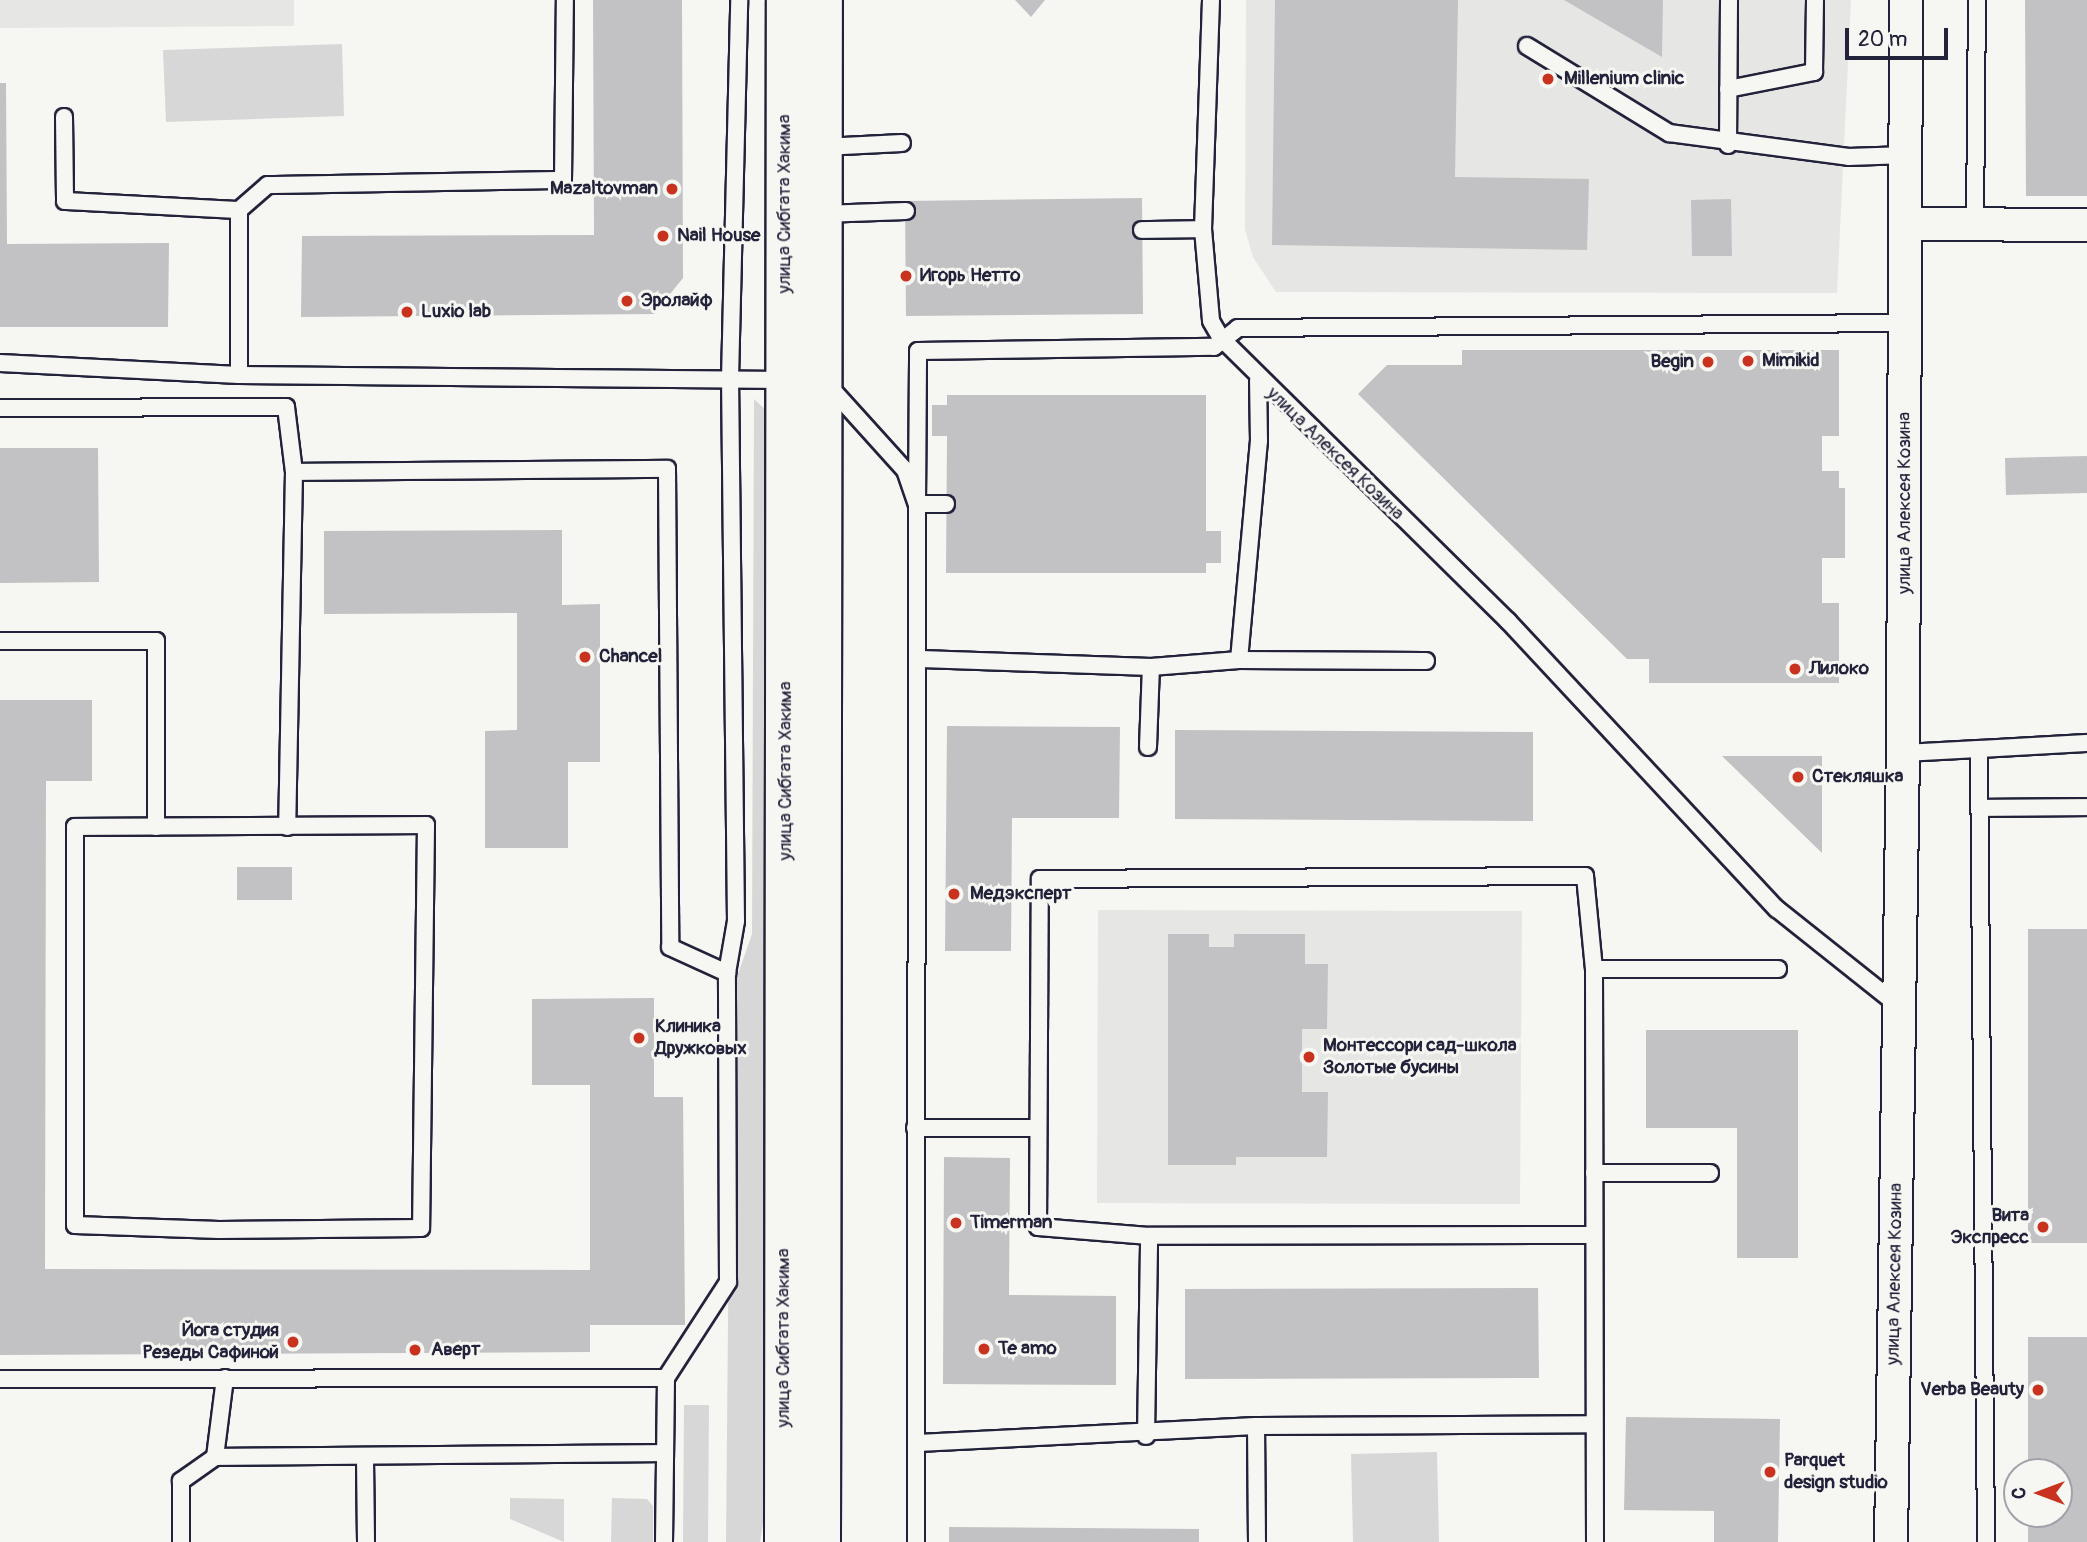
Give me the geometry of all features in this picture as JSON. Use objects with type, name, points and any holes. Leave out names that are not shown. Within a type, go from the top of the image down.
[{"type":"main road","name":"улица Сибгата Хакима","points":[[784,1542],[786,0]]},
{"type":"main road","name":"улица Сибгата Хакима","points":[[821,1542],[823,0]]},
{"type":"street","name":"улица Алексея Козина","points":[[1891,1542],[1903,753],[1906,0]]},
{"type":"street","points":[[1907,224],[2087,225]]},
{"type":"lane","points":[[65,117],[65,201],[239,210],[268,186],[563,180],[565,0]]},
{"type":"lane","points":[[664,1542],[666,1378],[728,1282],[727,973],[736,921],[730,379],[739,0]]},
{"type":"lane","points":[[1211,0],[1203,229],[1211,321],[1221,338]]},
{"type":"lane","points":[[1728,145],[1729,0]]},
{"type":"lane","points":[[1728,89],[1814,72],[1815,0]]},
{"type":"lane","points":[[1975,225],[1977,0]]},
{"type":"lane","points":[[1527,46],[1669,133],[1728,145],[1848,157],[1907,155]]},
{"type":"lane","points":[[823,147],[902,143]]},
{"type":"lane","points":[[239,210],[239,375]]},
{"type":"lane","points":[[822,214],[906,211]]},
{"type":"lane","points":[[1142,230],[1203,229]]},
{"type":"lane","points":[[916,1542],[918,1443],[915,1128],[921,659],[917,504],[918,351],[1214,347],[1221,338],[1238,328],[1906,323]]},
{"type":"lane","name":"улица Алексея Козина","points":[[1221,338],[1258,380],[1508,621],[1777,909],[1900,1007]]},
{"type":"lane","points":[[0,363],[239,375],[785,380]]},
{"type":"lane","points":[[824,380],[905,471],[917,504]]},
{"type":"lane","points":[[1239,660],[1259,441],[1258,380]]},
{"type":"lane","points":[[0,408],[286,407],[294,472],[287,827]]},
{"type":"lane","points":[[294,472],[667,468],[670,947],[727,973]]},
{"type":"lane","points":[[917,504],[946,504]]},
{"type":"lane","points":[[0,641],[156,641],[156,827]]},
{"type":"lane","points":[[921,659],[1151,667],[1239,660],[1426,661]]},
{"type":"lane","points":[[1148,747],[1151,667]]},
{"type":"lane","points":[[1903,753],[2087,743]]},
{"type":"lane","points":[[1979,749],[1986,1542]]},
{"type":"lane","points":[[1980,808],[2087,807]]},
{"type":"lane","points":[[426,825],[421,1228],[219,1230],[75,1225],[75,827],[156,827],[426,825]]},
{"type":"lane","points":[[1594,1235],[1149,1236],[1038,1227],[1040,879],[1585,876],[1594,969],[1595,1542]]},
{"type":"lane","points":[[1594,969],[1779,969]]},
{"type":"lane","points":[[915,1128],[1038,1128]]},
{"type":"lane","points":[[1594,1173],[1710,1173]]},
{"type":"lane","points":[[1146,1436],[1149,1236]]},
{"type":"lane","points":[[215,1457],[225,1378]]},
{"type":"lane","points":[[0,1379],[666,1378]]},
{"type":"lane","points":[[918,1443],[1146,1436],[1256,1426],[1594,1424]]},
{"type":"lane","points":[[1256,1426],[1257,1542]]},
{"type":"lane","points":[[181,1542],[181,1481],[215,1457],[365,1459],[663,1453]]},
{"type":"lane","points":[[365,1459],[366,1542]]},
{"type":"shaded area","points":[[0,0],[294,0],[294,26],[0,28]]},
{"type":"shaded area","name":"Millenium clinic","points":[[1246,0],[1851,0],[1837,293],[1276,292],[1253,257],[1245,229]]},
{"type":"shaded area","points":[[342,44],[344,116],[166,122],[163,50]]},
{"type":"shaded area","points":[[754,399],[766,410],[764,1518],[760,1542],[726,1542],[731,994],[752,934]]},
{"type":"shaded area","name":"Монтессори сад-школа Золотые бусины","points":[[1098,910],[1522,911],[1520,1204],[1097,1203]]},
{"type":"shaded area","points":[[684,1405],[709,1405],[708,1542],[683,1542]]},
{"type":"shaded area","points":[[1437,1452],[1439,1542],[1353,1542],[1351,1454]]},
{"type":"shaded area","points":[[510,1498],[564,1499],[564,1542],[510,1519]]},
{"type":"shaded area","points":[[612,1498],[647,1499],[653,1506],[653,1542],[611,1542]]},
{"type":"building","points":[[593,0],[682,0],[683,278],[654,314],[301,317],[302,236],[594,235]]},
{"type":"building","points":[[1015,0],[1045,0],[1031,17]]},
{"type":"building","points":[[1275,0],[1458,0],[1455,177],[1589,179],[1587,250],[1272,245]]},
{"type":"building","points":[[1564,0],[1663,0],[1662,57]]},
{"type":"building","points":[[2025,0],[2087,0],[2087,196],[2026,196]]},
{"type":"building","points":[[0,83],[6,83],[7,244],[169,243],[168,327],[0,327]]},
{"type":"building","points":[[1142,198],[1143,314],[906,316],[905,201]]},
{"type":"building","points":[[1731,199],[1732,256],[1692,256],[1691,200]]},
{"type":"building","points":[[1462,350],[1839,350],[1839,436],[1822,436],[1822,471],[1839,471],[1839,488],[1845,488],[1845,558],[1822,558],[1822,603],[1839,603],[1839,683],[1649,683],[1649,659],[1627,659],[1358,394],[1387,365],[1462,365]]},
{"type":"building","points":[[947,395],[1206,395],[1206,531],[1221,531],[1221,563],[1206,563],[1206,573],[946,573],[947,436],[932,436],[932,405],[947,405]]},
{"type":"building","points":[[0,448],[98,448],[99,582],[0,583]]},
{"type":"building","points":[[2087,456],[2087,493],[2006,495],[2005,458]]},
{"type":"building","points":[[562,530],[562,605],[600,604],[600,762],[568,762],[568,848],[485,848],[485,731],[517,730],[517,613],[324,614],[324,531]]},
{"type":"building","points":[[0,700],[92,700],[92,781],[46,781],[45,1269],[590,1270],[590,1085],[532,1085],[532,999],[654,998],[654,1097],[683,1097],[685,1325],[590,1325],[590,1352],[0,1355]]},
{"type":"building","points":[[947,726],[1120,727],[1119,818],[1012,818],[1011,951],[945,951]]},
{"type":"building","points":[[1175,730],[1533,732],[1533,821],[1175,819]]},
{"type":"building","points":[[1722,756],[1822,756],[1822,853]]},
{"type":"building","points":[[237,867],[292,867],[292,900],[237,900]]},
{"type":"building","points":[[2028,929],[2087,929],[2087,1243],[2028,1243]]},
{"type":"building","points":[[1168,934],[1209,934],[1209,947],[1234,947],[1234,934],[1305,934],[1305,964],[1328,964],[1327,1029],[1302,1029],[1302,1092],[1328,1092],[1327,1157],[1236,1157],[1236,1165],[1168,1165]]},
{"type":"building","points":[[1646,1030],[1798,1030],[1798,1258],[1737,1258],[1737,1128],[1646,1128]]},
{"type":"building","points":[[944,1157],[1010,1158],[1009,1295],[1116,1296],[1116,1385],[943,1384]]},
{"type":"building","points":[[1538,1288],[1539,1378],[1185,1379],[1185,1289]]},
{"type":"building","points":[[2028,1337],[2087,1337],[2087,1542],[2028,1542],[2028,1528],[2073,1528],[2073,1458],[2028,1458]]},
{"type":"building","points":[[1626,1417],[1780,1419],[1778,1542],[1714,1542],[1714,1511],[1624,1510]]},
{"type":"building","points":[[949,1527],[1199,1529],[1199,1542],[949,1542]]},
{"type":"place","name":"Millenium clinic","points":[[1548,79]]},
{"type":"place","name":"Mazaltovman","points":[[672,189]]},
{"type":"place","name":"Nail House","points":[[663,236]]},
{"type":"place","name":"Игорь Нетто","points":[[906,276]]},
{"type":"place","name":"Эролайф","points":[[627,301]]},
{"type":"place","name":"Luxio lab","points":[[407,312]]},
{"type":"place","name":"Mimikid","points":[[1748,361]]},
{"type":"place","name":"Begin","points":[[1708,362]]},
{"type":"place","name":"Chancel","points":[[585,657]]},
{"type":"place","name":"Лилоко","points":[[1795,669]]},
{"type":"place","name":"Стекляшка","points":[[1798,777]]},
{"type":"place","name":"Медэксперт","points":[[954,894]]},
{"type":"place","name":"Клиника Дружковых","points":[[639,1038]]},
{"type":"place","name":"Монтессори сад-школа Золотые бусины","points":[[1309,1057]]},
{"type":"place","name":"Timerman","points":[[956,1223]]},
{"type":"place","name":"Вита Экспресс","points":[[2043,1227]]},
{"type":"place","name":"Йога студия Резеды Сафиной","points":[[293,1342]]},
{"type":"place","name":"Te amo","points":[[984,1349]]},
{"type":"place","name":"Аверт","points":[[415,1350]]},
{"type":"place","name":"Verba Beauty","points":[[2038,1390]]},
{"type":"place","name":"Parquet design studio","points":[[1770,1472]]}]
